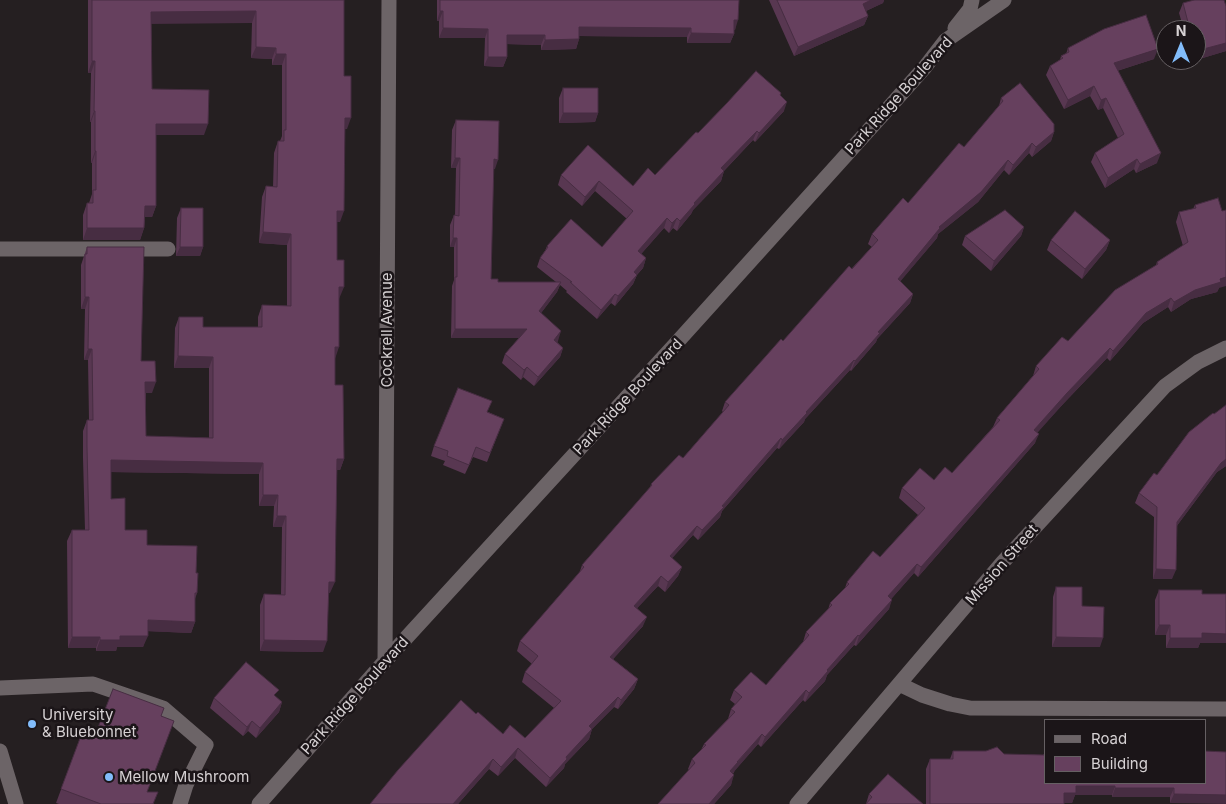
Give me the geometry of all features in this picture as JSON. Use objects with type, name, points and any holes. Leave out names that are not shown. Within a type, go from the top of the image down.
[{"type":"street","name":"Cockrell Avenue","points":[[385,661],[389,0]]},
{"type":"street","points":[[945,41],[970,8],[972,0]]},
{"type":"street","name":"Park Ridge Boulevard","points":[[260,804],[385,661],[687,332],[925,67],[945,41],[1004,0]]},
{"type":"street","points":[[0,249],[168,249]]},
{"type":"street","name":"Mission Street","points":[[797,804],[1002,563],[1165,386],[1198,362],[1226,348]]},
{"type":"street","points":[[0,688],[94,684],[163,708],[206,745],[186,785],[180,804]]},
{"type":"street","points":[[899,684],[922,695],[970,708],[1226,709]]},
{"type":"street","points":[[0,752],[16,804]]},
{"type":"building","points":[[92,0],[344,0],[344,76],[351,76],[351,118],[345,118],[344,211],[337,211],[337,260],[344,260],[344,287],[339,287],[339,347],[335,347],[335,385],[343,385],[344,459],[337,459],[335,582],[329,582],[327,641],[264,640],[264,594],[285,595],[286,516],[277,516],[278,495],[263,495],[263,463],[111,460],[111,499],[125,498],[125,530],[147,530],[147,545],[197,546],[196,573],[198,573],[197,593],[195,593],[195,622],[148,620],[148,636],[120,636],[120,640],[100,640],[100,637],[72,637],[72,530],[89,530],[87,420],[93,420],[92,349],[88,349],[89,297],[85,297],[85,254],[87,254],[87,247],[144,247],[141,361],[155,361],[156,382],[145,382],[146,436],[213,438],[213,357],[178,356],[179,317],[203,317],[203,327],[262,327],[262,305],[291,306],[291,234],[263,232],[266,186],[277,187],[278,141],[284,141],[284,130],[286,130],[286,54],[276,54],[276,48],[256,47],[256,11],[151,12],[152,89],[209,90],[208,124],[156,124],[156,206],[145,206],[144,228],[87,228],[87,203],[93,203],[93,190],[96,190],[95,61],[92,61]]},
{"type":"building","points":[[440,0],[739,0],[738,20],[734,20],[734,34],[691,33],[691,28],[579,27],[579,39],[545,40],[545,35],[507,35],[507,57],[488,57],[488,29],[443,28],[443,11],[440,11]]},
{"type":"building","points":[[777,0],[871,0],[863,4],[868,16],[798,47]]},
{"type":"building","points":[[1194,0],[1224,0],[1226,6],[1226,43],[1206,48],[1206,20],[1187,20],[1183,3]]},
{"type":"building","points":[[1146,15],[1156,43],[1156,50],[1114,63],[1161,153],[1140,164],[1137,159],[1108,178],[1095,153],[1124,134],[1106,98],[1101,100],[1094,86],[1068,100],[1050,66],[1063,58],[1061,56],[1069,52],[1068,48],[1104,29]]},
{"type":"building","points":[[756,71],[781,93],[780,95],[787,102],[759,133],[757,131],[721,168],[724,171],[680,221],[677,218],[672,223],[667,218],[638,251],[646,258],[634,272],[637,275],[618,296],[615,294],[601,310],[570,282],[572,282],[540,258],[547,246],[571,219],[602,247],[633,211],[599,181],[585,197],[561,175],[588,145],[633,186],[648,168],[655,175],[696,132],[698,133]]},
{"type":"building","points":[[1020,83],[1054,124],[1054,132],[1036,147],[1032,143],[1013,165],[1008,160],[981,192],[939,227],[898,279],[913,294],[878,332],[880,333],[855,361],[782,440],[781,438],[722,506],[724,507],[702,530],[697,526],[670,556],[682,567],[668,582],[661,576],[634,606],[647,617],[610,657],[638,679],[621,700],[618,697],[589,726],[592,729],[566,757],[567,759],[550,778],[518,748],[501,767],[493,759],[453,804],[370,804],[461,700],[503,734],[510,725],[525,738],[561,701],[525,672],[538,656],[520,641],[584,567],[582,565],[651,484],[679,455],[683,458],[729,405],[725,402],[781,339],[783,341],[849,266],[852,269],[878,240],[872,234],[903,198],[908,203],[959,143],[964,147],[1003,101],[1001,98]]},
{"type":"building","points":[[563,88],[598,88],[598,113],[563,113]]},
{"type":"building","points":[[456,120],[499,121],[498,160],[494,159],[491,279],[498,279],[498,282],[561,282],[539,311],[561,331],[554,340],[563,348],[538,377],[527,367],[524,370],[505,354],[527,329],[455,329],[457,238],[453,238],[454,215],[459,216],[460,158],[455,158]]},
{"type":"building","points":[[1218,198],[1222,211],[1226,210],[1226,277],[1220,279],[1221,282],[1195,290],[1174,302],[1171,298],[1146,313],[1113,351],[1110,348],[1034,430],[1039,434],[921,567],[917,564],[888,596],[892,600],[858,635],[809,693],[806,690],[765,737],[762,734],[737,762],[730,771],[734,775],[709,804],[658,804],[695,763],[692,759],[706,745],[704,744],[735,712],[731,709],[742,697],[734,690],[751,672],[766,685],[809,635],[806,632],[832,605],[830,603],[849,584],[847,582],[873,551],[880,557],[925,508],[902,488],[920,468],[934,480],[945,467],[952,473],[1000,420],[997,418],[1039,369],[1036,366],[1062,337],[1068,341],[1115,290],[1158,264],[1157,262],[1188,242],[1179,212],[1196,208],[1195,205]]},
{"type":"building","points":[[181,208],[203,208],[203,247],[180,247]]},
{"type":"building","points":[[1005,210],[1024,227],[994,261],[965,236]]},
{"type":"building","points":[[1075,211],[1110,240],[1085,269],[1051,240]]},
{"type":"building","points":[[458,388],[492,401],[487,412],[504,419],[490,453],[476,447],[469,465],[447,456],[448,451],[434,446]]},
{"type":"building","points":[[1226,405],[1226,459],[1177,522],[1176,570],[1156,569],[1157,507],[1139,493],[1154,473],[1157,475],[1189,432]]},
{"type":"building","points":[[1056,587],[1082,587],[1082,606],[1104,607],[1103,638],[1056,637]]},
{"type":"building","points":[[1159,590],[1202,590],[1202,594],[1226,594],[1226,634],[1202,633],[1202,638],[1170,638],[1170,625],[1159,625]]},
{"type":"building","points":[[246,662],[279,690],[274,695],[282,702],[260,728],[252,721],[247,727],[214,698]]},
{"type":"building","name":"Mellow Mushroom","points":[[113,689],[164,708],[161,716],[174,721],[147,792],[158,792],[153,804],[101,804],[61,789],[82,733],[94,738]]},
{"type":"building","points":[[997,747],[1004,754],[1044,755],[1044,784],[1206,784],[1206,751],[1226,752],[1226,795],[1174,794],[1174,788],[1076,786],[1076,793],[1064,793],[1064,804],[930,804],[930,759],[953,759],[953,751],[986,751]]},
{"type":"building","points":[[888,774],[923,804],[866,804],[872,797],[869,794]]},
{"type":"place","name":"University & Bluebonnet","points":[[32,724]]},
{"type":"place","name":"Mellow Mushroom","points":[[109,777]]}]
